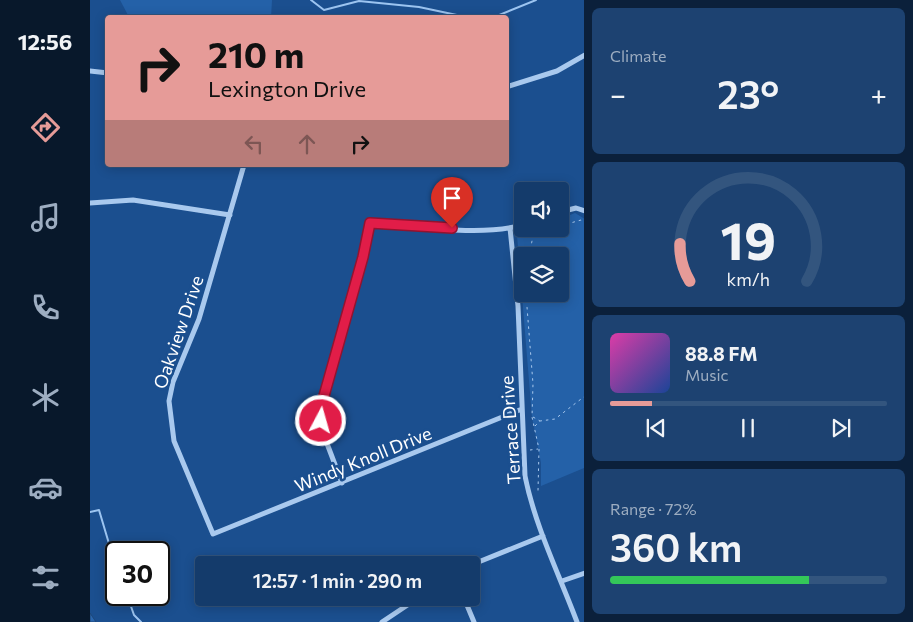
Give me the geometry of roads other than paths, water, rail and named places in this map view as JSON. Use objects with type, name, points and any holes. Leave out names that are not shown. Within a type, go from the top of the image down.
[{"type":"street","points":[[509,86],[551,74],[584,55]]},
{"type":"street","points":[[90,71],[105,73]]},
{"type":"street","name":"Oakview Drive","points":[[213,534],[174,441],[169,402],[173,382],[199,320],[243,167]]},
{"type":"street","points":[[90,203],[133,200],[230,215]]},
{"type":"street","points":[[569,210],[576,208],[584,211]]},
{"type":"street","points":[[342,483],[323,433],[321,411],[370,223],[480,230],[514,227]]},
{"type":"street","name":"Terrace Drive","points":[[510,228],[518,306],[524,451],[528,493],[577,622]]},
{"type":"street","name":"Windy Knoll Drive","points":[[213,534],[522,409]]},
{"type":"street","points":[[480,561],[543,536]]},
{"type":"street","points":[[562,581],[584,573]]},
{"type":"street","points":[[382,622],[406,606]]},
{"type":"street","points":[[467,606],[474,622]]},
{"type":"waterway","points":[[311,0],[324,10],[359,1],[419,7],[457,15]]},
{"type":"waterway","points":[[499,15],[536,0]]},
{"type":"waterway","points":[[90,512],[99,510],[108,541]]},
{"type":"waterway","points":[[131,606],[134,615],[141,622]]}]
